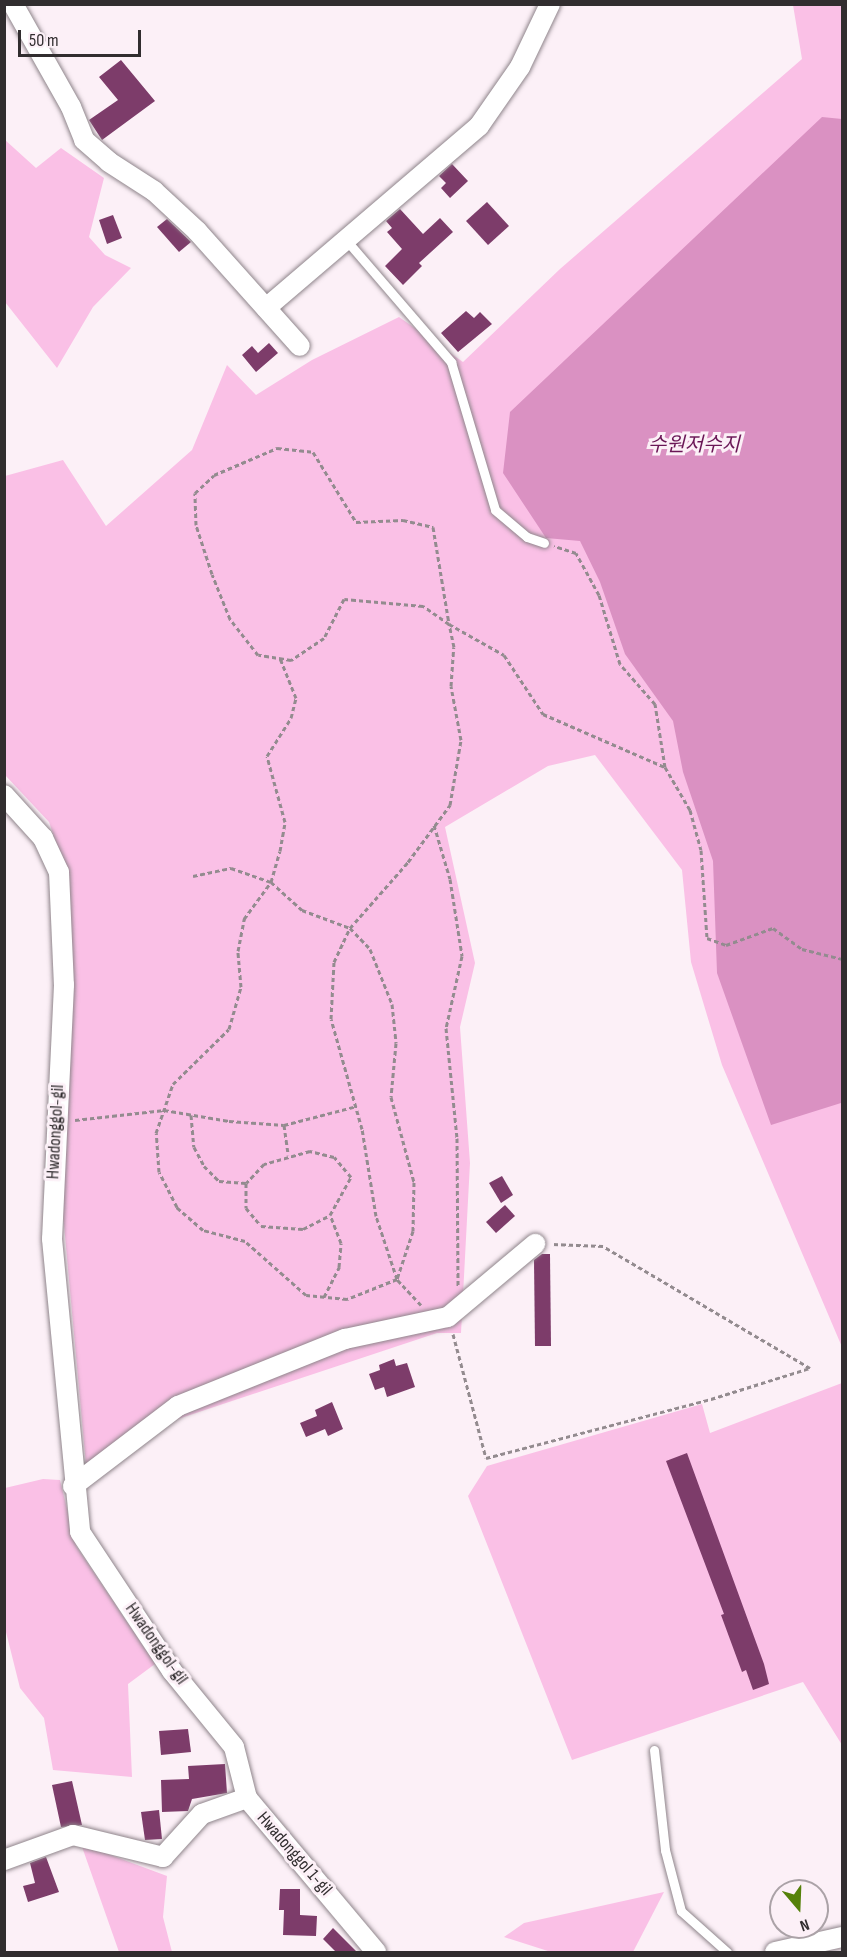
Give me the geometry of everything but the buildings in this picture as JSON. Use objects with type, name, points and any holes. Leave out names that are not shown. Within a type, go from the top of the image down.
[{"type":"street","points":[[13,4],[71,107],[84,140],[109,162],[154,191],[197,231],[300,346]]},
{"type":"street","points":[[266,308],[479,126],[520,67],[550,4]]},
{"type":"street","name":"Hwadonggol-gil","points":[[4,795],[43,838],[58,872],[64,985],[52,1239],[73,1486],[80,1532],[172,1671],[234,1747],[247,1798]]},
{"type":"street","points":[[73,1486],[178,1406],[345,1339],[447,1315],[535,1244]]},
{"type":"street","name":"Hwadonggol 1-gil","points":[[4,1860],[73,1835],[164,1857],[202,1814],[247,1798],[376,1953]]},
{"type":"street","points":[[775,1953],[843,1937]]},
{"type":"lane","points":[[347,241],[452,362],[495,510],[527,537],[544,543]]},
{"type":"lane","points":[[654,1750],[665,1850],[681,1911],[727,1953]]},
{"type":"path","points":[[447,1315],[397,1279],[375,1216],[357,1106],[331,1018],[334,962],[350,928],[450,805],[461,740],[451,686],[454,648],[449,624],[434,527],[403,520],[356,522],[313,452],[277,448],[214,474],[195,492],[196,525],[230,619],[258,655],[291,660],[324,638],[344,599],[423,606],[449,624],[504,655],[543,714],[665,767]]},
{"type":"path","points":[[544,543],[576,553],[599,595],[620,664],[655,704],[665,767],[690,810],[698,840],[707,938],[726,945],[773,928],[802,949],[843,959]]},
{"type":"path","points":[[193,876],[231,868],[270,882],[302,910],[350,928],[370,949],[392,1004],[396,1042],[391,1097],[414,1182],[413,1230],[397,1279],[348,1299],[306,1295],[244,1241],[203,1230],[177,1207],[159,1172],[156,1133],[173,1084],[229,1029],[241,987],[238,951],[244,919],[270,882],[285,822],[267,756],[291,718],[296,698],[280,658]]},
{"type":"path","points":[[434,825],[450,879],[462,956],[446,1028],[457,1138],[447,1315],[486,1458],[711,1399],[810,1368],[603,1246],[535,1244]]},
{"type":"path","points":[[57,1122],[164,1110],[284,1125],[357,1106]]},
{"type":"path","points":[[192,1115],[194,1147],[204,1166],[219,1181],[246,1183]]},
{"type":"path","points":[[284,1125],[288,1155]]},
{"type":"path","points":[[310,1151],[334,1157],[351,1177],[330,1215],[303,1229],[261,1227],[246,1208],[246,1183],[264,1164],[288,1155],[310,1151]]},
{"type":"path","points":[[324,1297],[339,1267],[341,1243],[330,1215]]},
{"type":"shaded area","points":[[793,5],[842,5],[842,1347],[722,1065],[691,962],[682,870],[595,755],[548,766],[445,827],[475,963],[460,1027],[470,1163],[461,1333],[437,1333],[175,1420],[88,1487],[63,1214],[71,971],[65,869],[49,822],[5,775],[5,476],[63,460],[106,526],[192,450],[227,365],[256,395],[312,360],[399,317],[463,362],[560,269],[802,59]]},
{"type":"shaded area","points":[[4,139],[36,168],[61,148],[104,178],[89,237],[105,255],[131,268],[93,307],[57,368],[5,302]]},
{"type":"shaded area","points":[[842,1383],[842,1745],[803,1682],[572,1760],[468,1496],[487,1466],[702,1404],[710,1433]]},
{"type":"shaded area","points":[[43,1479],[60,1480],[76,1546],[155,1664],[128,1684],[132,1777],[53,1770],[44,1718],[20,1688],[5,1628],[5,1488]]},
{"type":"shaded area","points":[[81,1844],[167,1876],[163,1917],[172,1952],[119,1952]]},
{"type":"shaded area","points":[[664,1892],[633,1952],[551,1952],[504,1937],[524,1923]]},
{"type":"water","name":"수원저수지","points":[[822,117],[842,119],[842,1096],[841,1103],[771,1125],[717,973],[713,861],[683,772],[673,721],[625,654],[600,582],[580,541],[546,538],[503,473],[510,412]]}]
